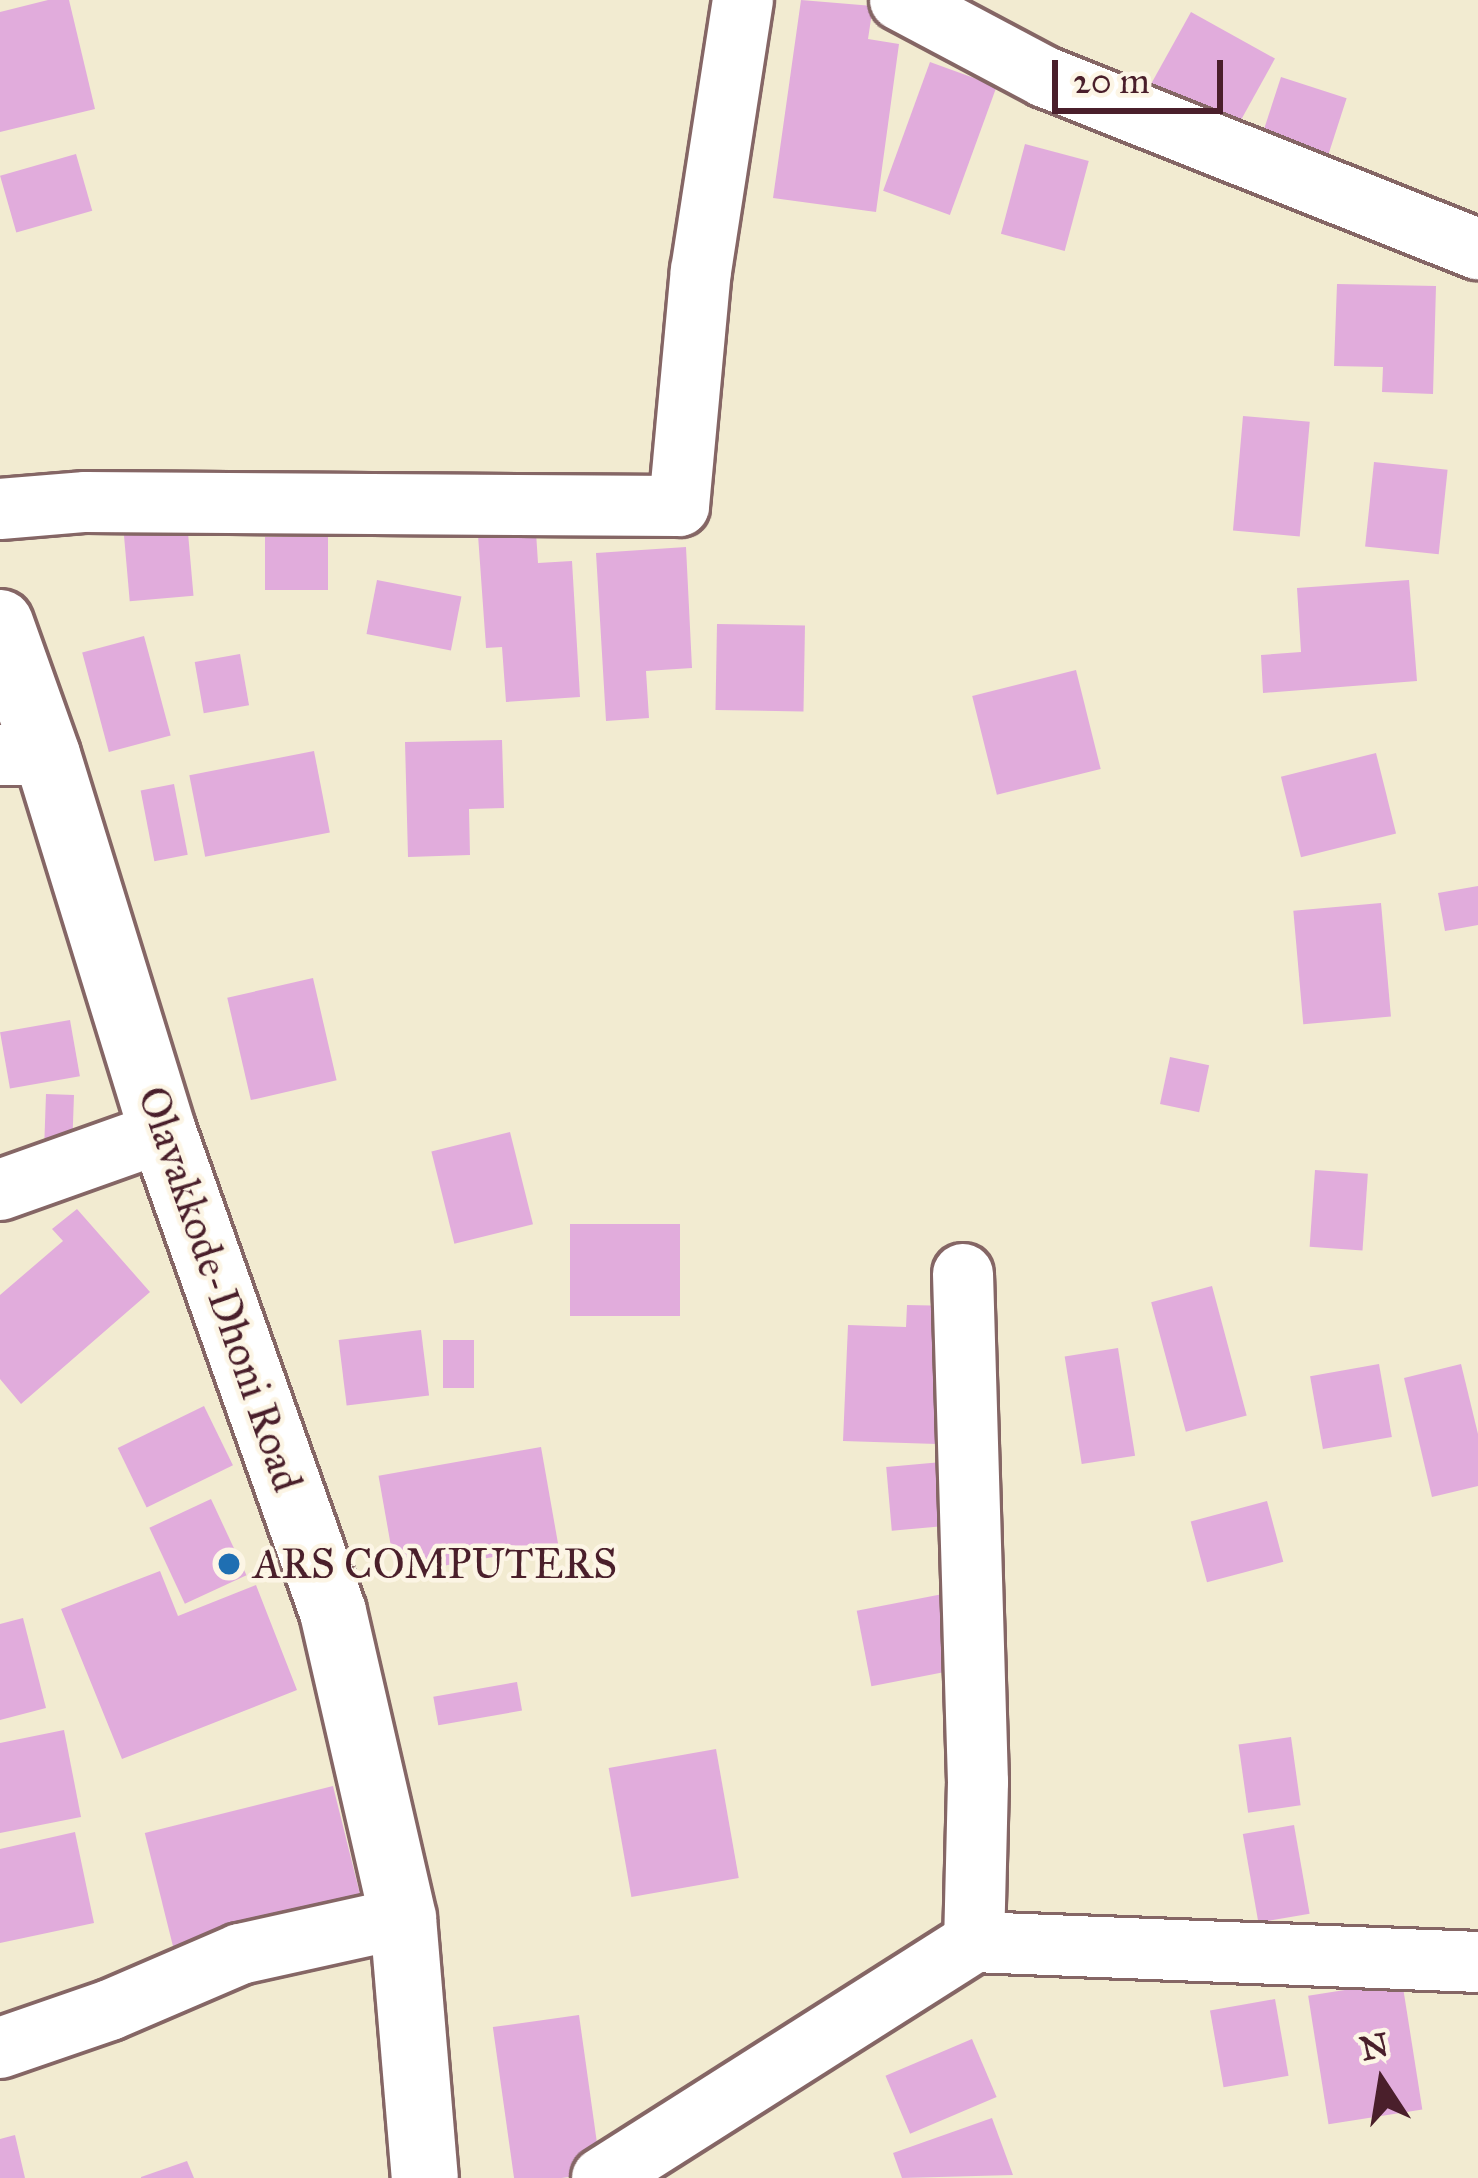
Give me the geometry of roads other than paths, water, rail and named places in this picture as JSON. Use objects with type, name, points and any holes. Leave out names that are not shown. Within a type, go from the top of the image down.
[{"type":"main road","name":"Olavakkode-Dhoni Road","points":[[0,623],[23,755],[334,1612],[403,1918],[424,2178]]},
{"type":"street","points":[[0,509],[86,502],[679,506],[701,271],[743,0]]},
{"type":"street","points":[[900,0],[1046,76],[1478,249]]},
{"type":"street","points":[[0,1190],[163,1132]]},
{"type":"street","points":[[963,1274],[978,1782],[974,1942]]},
{"type":"street","points":[[0,2048],[110,2010],[240,1954],[403,1918]]},
{"type":"street","points":[[602,2178],[974,1942],[1478,1962]]},
{"type":"place","name":"ARS COMPUTERS","points":[[229,1564]]}]
